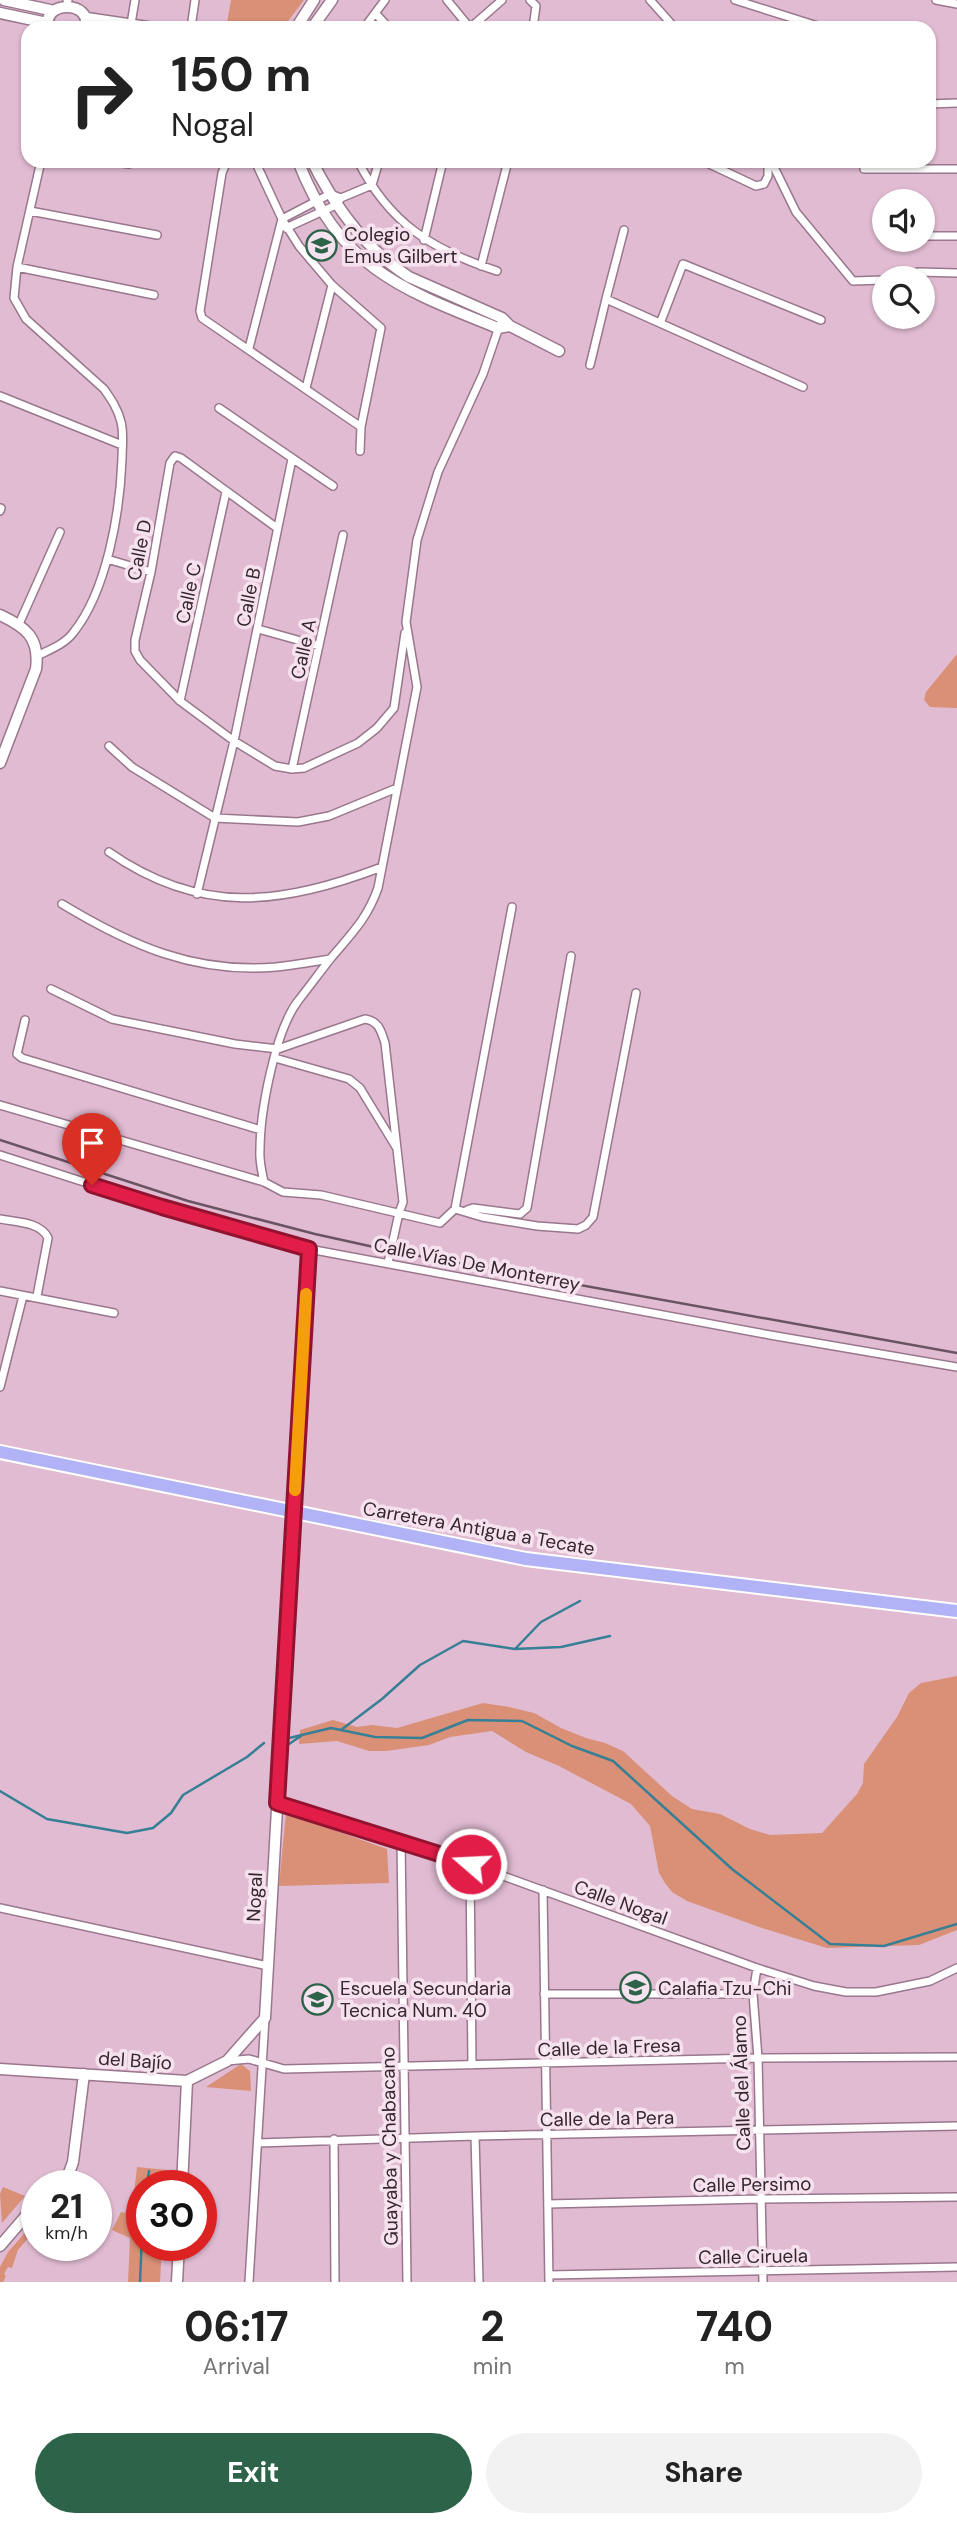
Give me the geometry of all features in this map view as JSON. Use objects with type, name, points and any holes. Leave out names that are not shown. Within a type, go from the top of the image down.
[{"type":"main road","name":"Carretera Antigua a Tecate","points":[[0,1452],[294,1513],[563,1564],[957,1611]]},
{"type":"street","points":[[4,0],[50,10]]},
{"type":"street","points":[[49,21],[50,10],[67,0],[84,9],[86,21]]},
{"type":"street","points":[[132,21],[135,0]]},
{"type":"street","points":[[192,21],[195,0]]},
{"type":"street","points":[[300,21],[314,0]]},
{"type":"street","points":[[317,21],[332,0]]},
{"type":"street","points":[[370,21],[385,0]]},
{"type":"street","points":[[447,0],[464,21]]},
{"type":"street","points":[[478,21],[502,0]]},
{"type":"street","points":[[530,0],[536,6],[535,21]]},
{"type":"street","points":[[650,0],[670,21]]},
{"type":"street","points":[[735,0],[802,21]]},
{"type":"street","points":[[936,0],[957,4]]},
{"type":"street","points":[[0,13],[30,21]]},
{"type":"street","points":[[376,14],[382,21]]},
{"type":"street","points":[[936,104],[957,103]]},
{"type":"street","points":[[37,656],[72,635],[91,601],[114,534],[121,482],[122,445],[122,422],[104,388],[26,319],[14,298],[17,267],[39,168]]},
{"type":"street","points":[[224,168],[200,311],[202,318],[361,427]]},
{"type":"street","points":[[258,168],[282,219],[299,246],[332,285],[381,328],[361,427],[360,451]]},
{"type":"street","points":[[301,168],[321,212],[352,248],[390,280],[423,298],[504,324]]},
{"type":"street","points":[[316,168],[330,194],[378,253],[396,268],[409,277],[559,351]]},
{"type":"street","points":[[362,168],[394,215],[424,240],[441,250],[497,271]]},
{"type":"street","points":[[278,229],[288,228],[372,185],[377,168]]},
{"type":"street","points":[[424,240],[441,168]]},
{"type":"street","points":[[481,266],[506,168]]},
{"type":"street","points":[[718,168],[756,186],[764,184],[769,168]]},
{"type":"street","points":[[774,168],[796,212],[853,281],[872,280]]},
{"type":"street","points":[[864,169],[957,169]]},
{"type":"street","points":[[248,348],[282,219],[330,194]]},
{"type":"street","points":[[30,211],[157,235]]},
{"type":"street","points":[[590,365],[624,230]]},
{"type":"street","points":[[935,236],[957,236]]},
{"type":"street","points":[[661,321],[683,264],[821,320]]},
{"type":"street","points":[[17,267],[154,295]]},
{"type":"street","points":[[935,272],[957,273]]},
{"type":"street","points":[[306,387],[332,285]]},
{"type":"street","points":[[606,299],[661,321],[803,387]]},
{"type":"street","points":[[180,701],[234,741],[275,766],[292,769],[304,768],[328,759],[358,743],[377,728],[394,708],[417,540],[438,472],[504,324]]},
{"type":"street","points":[[0,396],[122,445]]},
{"type":"street","points":[[219,408],[333,486]]},
{"type":"street","name":"Calle D","points":[[180,701],[140,660],[135,651],[170,463],[175,456],[181,458],[226,492]]},
{"type":"street","name":"Calle B","points":[[197,894],[234,741],[292,458]]},
{"type":"street","points":[[226,492],[277,528]]},
{"type":"street","name":"Calle C","points":[[180,701],[226,492]]},
{"type":"street","points":[[19,624],[60,532]]},
{"type":"street","name":"Calle A","points":[[292,769],[343,534]]},
{"type":"street","points":[[107,559],[151,572]]},
{"type":"street","points":[[0,615],[19,624],[28,633],[37,656],[36,669],[0,763]]},
{"type":"street","points":[[264,1182],[259,1154],[261,1130],[285,1023],[296,1003],[371,910],[382,867],[417,687],[406,622]]},
{"type":"street","points":[[258,629],[320,646]]},
{"type":"street","points":[[109,746],[132,766],[215,818],[298,822],[329,816],[397,788]]},
{"type":"street","points":[[109,852],[145,875],[197,894],[248,898],[325,887],[382,867]]},
{"type":"street","points":[[62,904],[109,932],[144,948],[180,959],[212,965],[261,967],[330,959]]},
{"type":"street","points":[[1,1108],[264,1182],[283,1192],[321,1195],[440,1223],[455,1209],[512,907]]},
{"type":"street","points":[[467,1211],[473,1208],[520,1214],[527,1208],[571,956]]},
{"type":"street","points":[[51,989],[112,1019],[235,1044],[278,1049],[365,1019],[373,1020],[379,1026],[385,1043],[404,1202],[388,1263]]},
{"type":"street","points":[[455,1209],[482,1217],[537,1226],[578,1229],[593,1217],[636,993]]},
{"type":"street","points":[[25,1020],[17,1054],[22,1058],[261,1130]]},
{"type":"street","points":[[275,1058],[349,1079],[360,1088],[398,1151]]},
{"type":"street","name":"Calle Vías De Monterrey","points":[[0,1155],[162,1207],[309,1249],[957,1367]]},
{"type":"street","points":[[0,1219],[38,1226],[45,1231],[48,1238],[37,1296]]},
{"type":"street","points":[[294,1513],[309,1249]]},
{"type":"street","points":[[0,1291],[37,1296],[114,1313]]},
{"type":"street","points":[[0,1387],[23,1296]]},
{"type":"street","name":"Nogal","points":[[248,2282],[294,1513]]},
{"type":"street","name":"Calle Nogal","points":[[277,1803],[401,1840],[814,1986],[846,1992],[876,1992],[930,1981],[957,1969]]},
{"type":"street","name":"Guayaba y Chabacano","points":[[401,1840],[407,2282]]},
{"type":"street","points":[[471,1864],[472,2065]]},
{"type":"street","points":[[543,1890],[549,2279]]},
{"type":"street","points":[[0,1908],[268,1966]]},
{"type":"street","name":"Calle del Álamo","points":[[757,1968],[754,1994],[763,2282]]},
{"type":"street","points":[[544,1994],[754,1994]]},
{"type":"street","points":[[227,2062],[265,2018]]},
{"type":"street","name":"Calle de la Fresa","points":[[263,2063],[284,2069],[957,2057]]},
{"type":"street","name":"del Bajío","points":[[0,2069],[187,2081],[227,2062],[249,2059],[263,2063]]},
{"type":"street","points":[[70,2170],[74,2162],[84,2074]]},
{"type":"street","points":[[183,2170],[187,2081]]},
{"type":"street","name":"Calle de la Pera","points":[[257,2143],[334,2139],[957,2126]]},
{"type":"street","points":[[475,2136],[479,2282]]},
{"type":"street","points":[[334,2139],[336,2282]]},
{"type":"street","name":"Calle Persimo","points":[[548,2204],[957,2197]]},
{"type":"street","points":[[0,2246],[21,2222]]},
{"type":"street","points":[[177,2282],[178,2261]]},
{"type":"street","name":"Calle Ciruela","points":[[549,2279],[957,2267]]},
{"type":"street","points":[[691,2273],[692,2282]]},
{"type":"shaded area","points":[[231,0],[304,0],[288,21],[227,21]]},
{"type":"shaded area","points":[[957,654],[957,708],[930,707],[924,700],[926,692]]},
{"type":"shaded area","points":[[957,1676],[957,1930],[919,1945],[827,1948],[687,1901],[672,1892],[659,1873],[650,1826],[631,1804],[526,1752],[492,1731],[386,1751],[369,1751],[337,1741],[299,1744],[300,1730],[333,1720],[357,1727],[372,1725],[397,1728],[483,1703],[509,1707],[534,1713],[561,1728],[623,1751],[672,1796],[692,1809],[720,1814],[750,1829],[770,1835],[822,1833],[857,1794],[863,1783],[864,1764],[897,1717],[909,1693],[921,1683]]},
{"type":"shaded area","points":[[286,1813],[387,1849],[389,1883],[279,1886]]},
{"type":"shaded area","points":[[241,2064],[250,2071],[251,2091],[206,2087]]},
{"type":"shaded area","points":[[137,2167],[167,2170],[137,2170]]},
{"type":"shaded area","points":[[3,2187],[21,2194],[21,2201],[2,2223],[0,2194]]},
{"type":"shaded area","points":[[126,2211],[126,2236],[112,2230],[121,2212]]},
{"type":"shaded area","points":[[21,2237],[21,2246],[12,2268],[8,2267],[3,2282],[0,2282],[0,2267],[8,2252]]},
{"type":"shaded area","points":[[129,2261],[161,2261],[160,2282],[128,2282]]},
{"type":"waterway","points":[[516,1648],[541,1622],[580,1601]]},
{"type":"waterway","points":[[341,1730],[382,1699],[420,1665],[463,1641],[515,1649],[561,1647],[610,1636]]},
{"type":"waterway","points":[[285,1739],[331,1728],[375,1737],[422,1738],[468,1720],[522,1721],[572,1746],[613,1761],[732,1869],[830,1944],[884,1946],[957,1924]]},
{"type":"waterway","points":[[289,1744],[301,1736]]},
{"type":"waterway","points":[[0,1791],[47,1819],[127,1833],[153,1828],[171,1813],[183,1795],[247,1757],[264,1743]]},
{"type":"waterway","points":[[140,2282],[141,2261]]},
{"type":"railway","points":[[0,1140],[188,1201],[315,1234],[392,1251],[957,1353]]},
{"type":"slow traffic","points":[[295,1490],[306,1294]]},
{"type":"place","name":"Colegio Emus Gilbert","points":[[321,245]]},
{"type":"place","name":"Calafia Tzu-Chi","points":[[635,1988]]},
{"type":"place","name":"Escuela Secundaria Tecnica Num. 40","points":[[317,1999]]},
{"type":"route","points":[[92,1185],[309,1249],[277,1803],[471,1864]]}]
